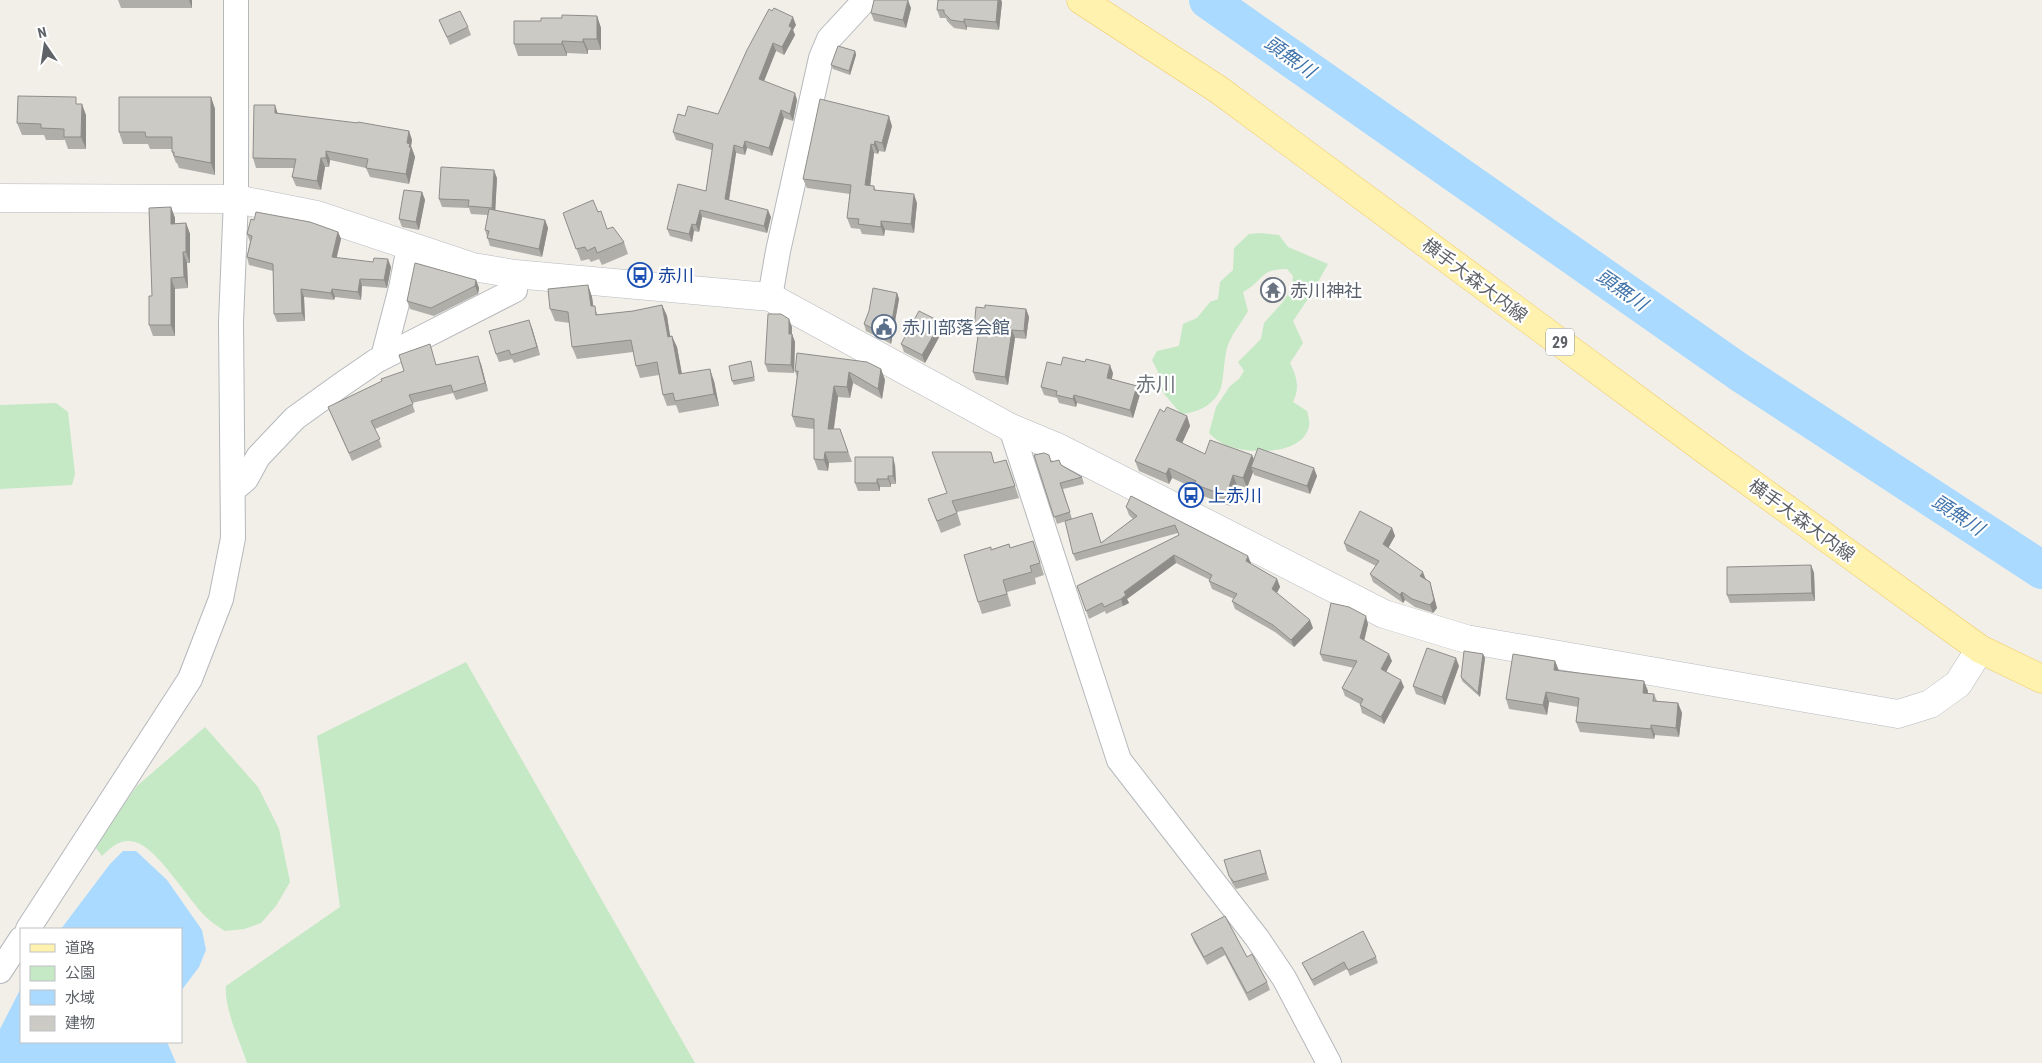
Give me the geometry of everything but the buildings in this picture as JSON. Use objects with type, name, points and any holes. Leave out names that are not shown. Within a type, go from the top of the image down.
[{"type":"main road","name":"横手大森大内線","points":[[1081,0],[1218,90],[1716,458],[1980,649],[2042,679]]},
{"type":"street","points":[[29,928],[190,680],[221,599],[233,538],[232,322],[236,198],[236,0]]},
{"type":"street","points":[[770,297],[778,251],[821,58],[829,39],[865,0]]},
{"type":"street","points":[[0,198],[236,198],[317,215],[473,267],[515,274],[770,297],[1011,428],[1075,456],[1384,614],[1466,639],[1898,714],[1930,704],[1958,684],[1980,649]]},
{"type":"street","points":[[383,357],[394,317],[409,247]]},
{"type":"street","points":[[233,490],[246,479],[258,457],[295,418],[383,357],[514,290],[515,274]]},
{"type":"street","points":[[1011,428],[1119,760],[1257,938],[1284,978],[1329,1063]]},
{"type":"street","points":[[0,971],[20,941]]},
{"type":"green space","points":[[1249,234],[1279,235],[1288,247],[1328,264],[1293,321],[1303,343],[1290,363],[1297,382],[1293,402],[1307,411],[1309,426],[1305,436],[1287,447],[1276,450],[1252,451],[1228,446],[1219,442],[1209,433],[1216,407],[1230,386],[1239,379],[1244,371],[1238,362],[1261,339],[1264,323],[1291,290],[1293,276],[1287,269],[1278,269],[1266,273],[1243,292],[1248,311],[1229,343],[1220,390],[1207,406],[1194,412],[1181,414],[1161,390],[1159,374],[1152,360],[1157,351],[1179,346],[1183,324],[1197,318],[1210,302],[1218,299],[1220,282],[1233,270],[1234,248]]},
{"type":"green space","points":[[56,403],[68,412],[75,474],[72,485],[0,489],[0,405]]},
{"type":"green space","points":[[466,662],[695,1063],[247,1063],[227,1005],[226,986],[340,907],[317,736]]},
{"type":"green space","points":[[205,727],[258,787],[279,829],[290,882],[276,906],[261,923],[244,929],[225,931],[206,917],[163,864],[144,846],[135,842],[125,841],[113,847],[102,856],[96,848],[116,815],[137,786]]},
{"type":"water","points":[[123,851],[136,851],[167,880],[202,930],[206,950],[199,967],[182,990],[182,928],[62,928],[110,864]]},
{"type":"water","points":[[20,990],[20,1043],[167,1043],[176,1063],[0,1063],[0,1029]]},
{"type":"waterway","name":"頭無川","points":[[1208,0],[1739,372],[2042,570]]},
{"type":"place","name":"赤川","points":[[640,275]]},
{"type":"place","name":"赤川神社","points":[[1273,290]]},
{"type":"place","name":"赤川部落会館","points":[[884,327]]},
{"type":"place","name":"上赤川","points":[[1191,495]]},
{"type":"district","name":"赤川","points":[[1156,384]]}]
